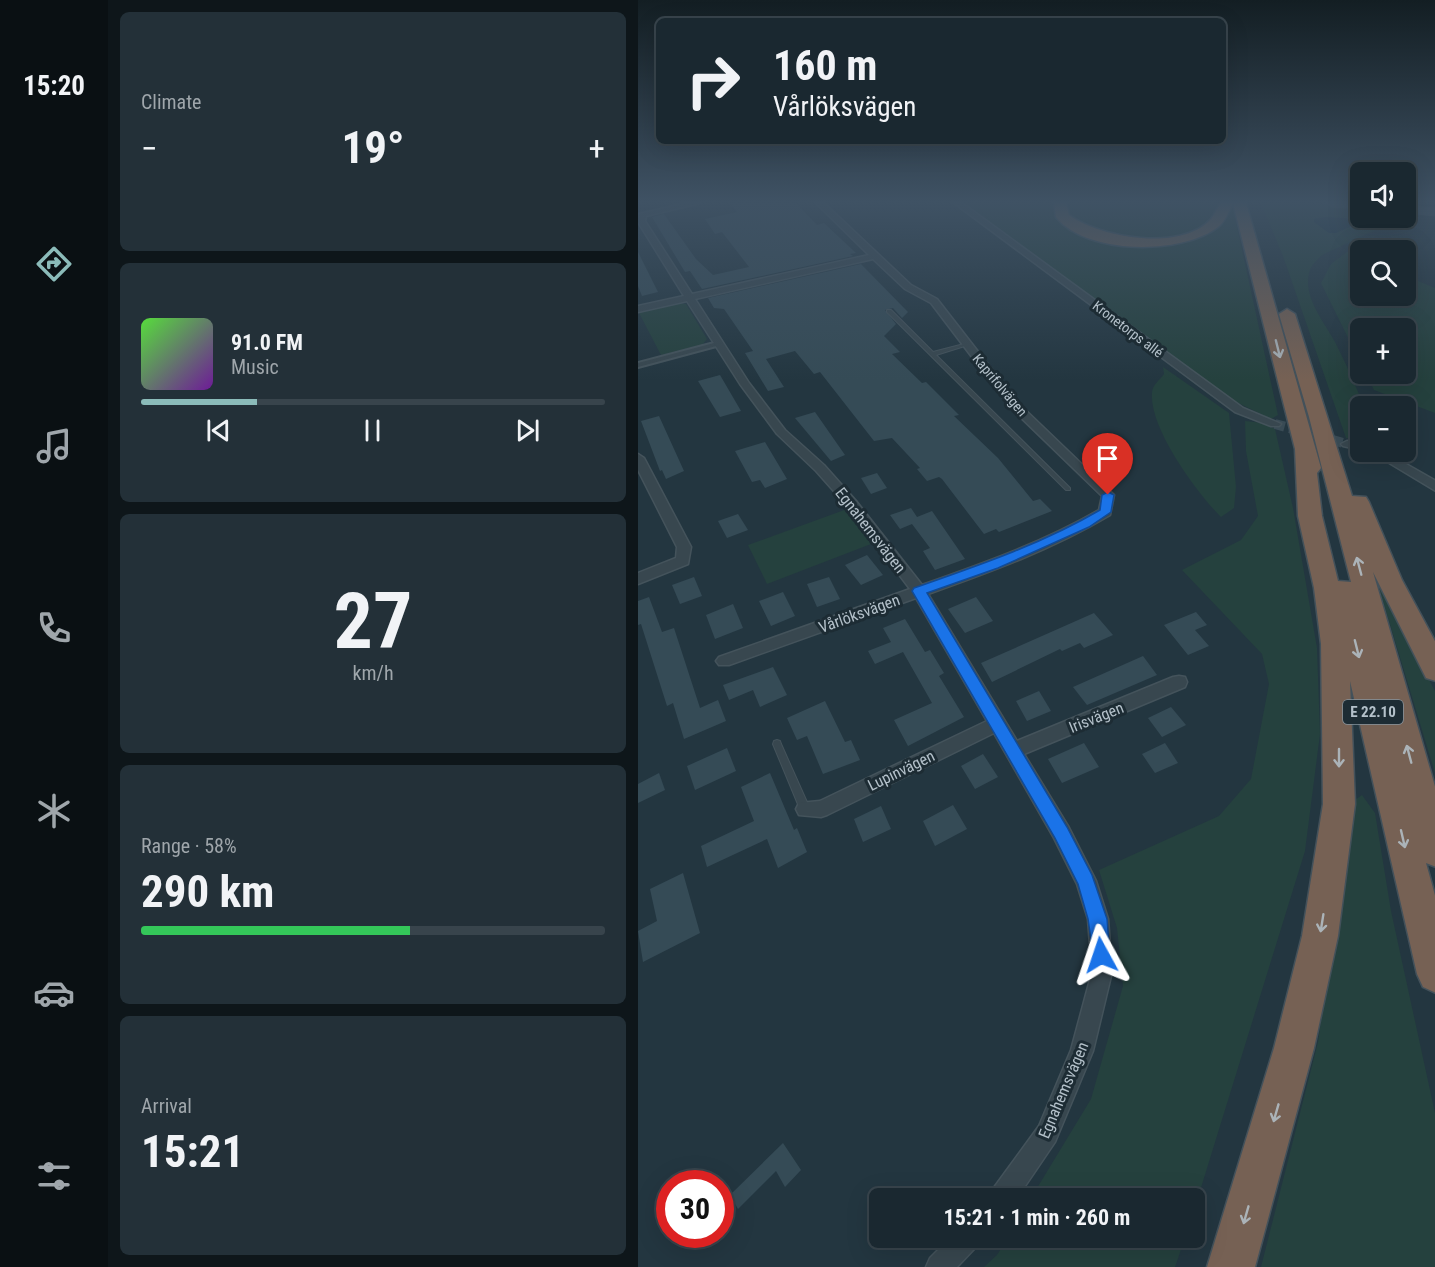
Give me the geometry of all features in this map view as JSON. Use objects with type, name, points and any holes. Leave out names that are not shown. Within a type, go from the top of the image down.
[{"type":"highway","name":"E 22.10","points":[[1255,262],[1304,451],[1320,501],[1436,974]]},
{"type":"highway","name":"E 22.10","points":[[1272,262],[1319,417],[1436,851]]},
{"type":"highway","points":[[1319,417],[1337,449],[1389,580],[1436,670]]},
{"type":"highway","points":[[1231,1267],[1294,1048],[1320,936],[1339,804],[1335,644],[1327,588],[1310,516],[1304,451]]},
{"type":"street","name":"Egnahemsvägen","points":[[667,262],[718,344],[782,432],[820,468],[852,504],[919,591],[1061,832],[1086,882],[1098,919],[1102,972],[1082,1052],[1047,1134],[1009,1188]]},
{"type":"street","points":[[638,309],[847,262]]},
{"type":"street","name":"Kaprifolvägen","points":[[882,262],[908,287],[934,301],[1014,405],[1108,495],[1105,512],[994,565]]},
{"type":"street","name":"Kronetorps allé","points":[[1038,262],[1239,410],[1275,424]]},
{"type":"street","points":[[638,365],[718,344]]},
{"type":"street","points":[[638,458],[684,548],[683,561],[638,579]]},
{"type":"street","points":[[1394,462],[1436,487]]},
{"type":"street","name":"Vårlöksvägen","points":[[724,661],[994,565]]},
{"type":"street","name":"Irisvägen","points":[[1012,751],[1179,682]]},
{"type":"street","name":"Lupinvägen","points":[[805,809],[821,809],[996,724]]},
{"type":"street","points":[[939,1267],[957,1248]]},
{"type":"lane","points":[[889,311],[1068,489]]},
{"type":"lane","points":[[932,354],[966,344]]},
{"type":"lane","points":[[777,744],[805,809]]},
{"type":"green space","points":[[1043,262],[1245,262],[1278,415],[1271,419],[1228,398]]},
{"type":"green space","points":[[1285,262],[1316,262],[1309,273],[1309,292],[1350,374],[1350,384],[1354,384],[1360,396],[1350,396],[1350,438],[1346,438]]},
{"type":"green space","points":[[1333,262],[1350,262],[1350,306],[1416,306],[1416,280],[1435,288],[1435,413],[1416,406],[1416,396],[1390,396],[1374,390],[1371,384],[1416,384],[1416,318],[1350,318],[1350,342],[1321,283]]},
{"type":"green space","points":[[674,303],[686,304],[707,339],[702,345],[661,355],[638,311]]},
{"type":"green space","points":[[1163,367],[1229,413],[1236,487],[1234,508],[1221,517],[1176,459],[1158,424],[1153,407],[1152,390],[1164,374]]},
{"type":"green space","points":[[1245,421],[1264,423],[1275,429],[1293,508],[1317,648],[1320,734],[1305,851],[1201,1188],[1037,1188],[1091,1099],[1123,986],[1117,928],[1099,870],[1219,816],[1251,779],[1269,684],[1262,654],[1182,570],[1241,540],[1258,516],[1246,451]]},
{"type":"green space","points":[[847,509],[871,544],[767,584],[748,545]]},
{"type":"green space","points":[[1375,575],[1435,691],[1435,773]]},
{"type":"green space","points":[[1362,795],[1375,813],[1391,911],[1435,1113],[1435,1267],[1261,1267],[1318,1042],[1352,802]]},
{"type":"green space","points":[[1002,1248],[1182,1248],[1175,1267],[984,1267]]},
{"type":"building","points":[[638,262],[643,262],[658,292],[642,296],[638,286]]},
{"type":"building","points":[[679,262],[699,262],[713,275],[749,267],[745,262],[825,262],[702,289],[690,271],[685,272]]},
{"type":"building","points":[[861,264],[908,312],[902,318],[893,308],[885,310],[896,324],[884,336],[900,352],[892,354],[922,383],[926,382],[959,415],[954,416],[998,458],[1033,501],[1040,499],[1052,511],[999,532],[996,529],[984,534],[942,479],[939,477],[927,481],[917,469],[920,468],[892,438],[874,441],[820,372],[814,374],[795,351],[766,359],[784,387],[768,391],[745,353],[753,351],[724,309],[714,308],[708,298]]},
{"type":"building","points":[[720,375],[741,411],[720,417],[698,381]]},
{"type":"building","points":[[815,412],[845,455],[831,461],[795,418]]},
{"type":"building","points":[[659,416],[684,471],[666,479],[662,470],[660,471],[641,421]]},
{"type":"building","points":[[765,442],[787,479],[765,488],[760,480],[752,482],[735,451]]},
{"type":"building","points":[[877,473],[887,488],[871,494],[861,478]]},
{"type":"building","points":[[911,508],[917,517],[932,511],[965,559],[935,570],[923,551],[930,548],[912,524],[900,529],[890,515]]},
{"type":"building","points":[[738,514],[748,530],[727,538],[718,521]]},
{"type":"building","points":[[867,555],[883,575],[861,585],[845,565]]},
{"type":"building","points":[[694,577],[702,596],[680,604],[672,585]]},
{"type":"building","points":[[829,577],[840,599],[817,607],[807,584]]},
{"type":"building","points":[[783,592],[795,616],[771,626],[759,601]]},
{"type":"building","points":[[649,597],[662,632],[674,628],[700,708],[718,700],[726,721],[684,739],[673,703],[667,706],[641,624],[638,625],[638,601]]},
{"type":"building","points":[[976,597],[993,621],[965,633],[948,609]]},
{"type":"building","points":[[733,604],[743,628],[715,639],[706,615]]},
{"type":"building","points":[[1196,612],[1207,625],[1195,630],[1209,646],[1188,655],[1164,625]]},
{"type":"building","points":[[1094,613],[1113,635],[1084,648],[1080,643],[1062,651],[1060,649],[992,682],[981,663]]},
{"type":"building","points":[[905,619],[925,652],[930,650],[944,673],[939,676],[964,717],[908,746],[894,720],[932,703],[903,652],[875,664],[868,651],[891,642],[883,628]]},
{"type":"building","points":[[1143,656],[1157,675],[1087,705],[1073,687]]},
{"type":"building","points":[[773,667],[787,695],[760,707],[753,690],[729,700],[723,685]]},
{"type":"building","points":[[1039,691],[1051,711],[1027,721],[1016,701]]},
{"type":"building","points":[[825,701],[845,742],[851,740],[860,760],[823,774],[807,736],[797,740],[787,718]]},
{"type":"building","points":[[1171,707],[1186,725],[1162,737],[1148,718]]},
{"type":"building","points":[[1084,743],[1099,767],[1062,783],[1048,759]]},
{"type":"building","points":[[1165,743],[1178,763],[1155,773],[1142,754]]},
{"type":"building","points":[[727,748],[736,771],[695,790],[687,766]]},
{"type":"building","points":[[983,754],[998,777],[975,789],[961,766]]},
{"type":"building","points":[[659,773],[665,790],[638,803],[638,784]]},
{"type":"building","points":[[770,773],[794,830],[797,828],[807,852],[778,868],[767,839],[707,867],[701,846],[754,821],[741,787]]},
{"type":"building","points":[[953,805],[967,829],[935,846],[923,821]]},
{"type":"building","points":[[881,806],[891,829],[863,842],[854,819]]},
{"type":"building","points":[[683,873],[700,933],[643,962],[638,931],[657,921],[650,889]]},
{"type":"building","points":[[783,1143],[801,1170],[785,1187],[776,1171],[738,1209],[734,1202],[734,1191]]},
{"type":"tunnel","points":[[1275,424],[1347,444]]},
{"type":"route","points":[[1101,955],[1098,919],[1086,882],[1061,832],[919,591],[994,565],[1085,524],[1105,512],[1108,495]]}]
